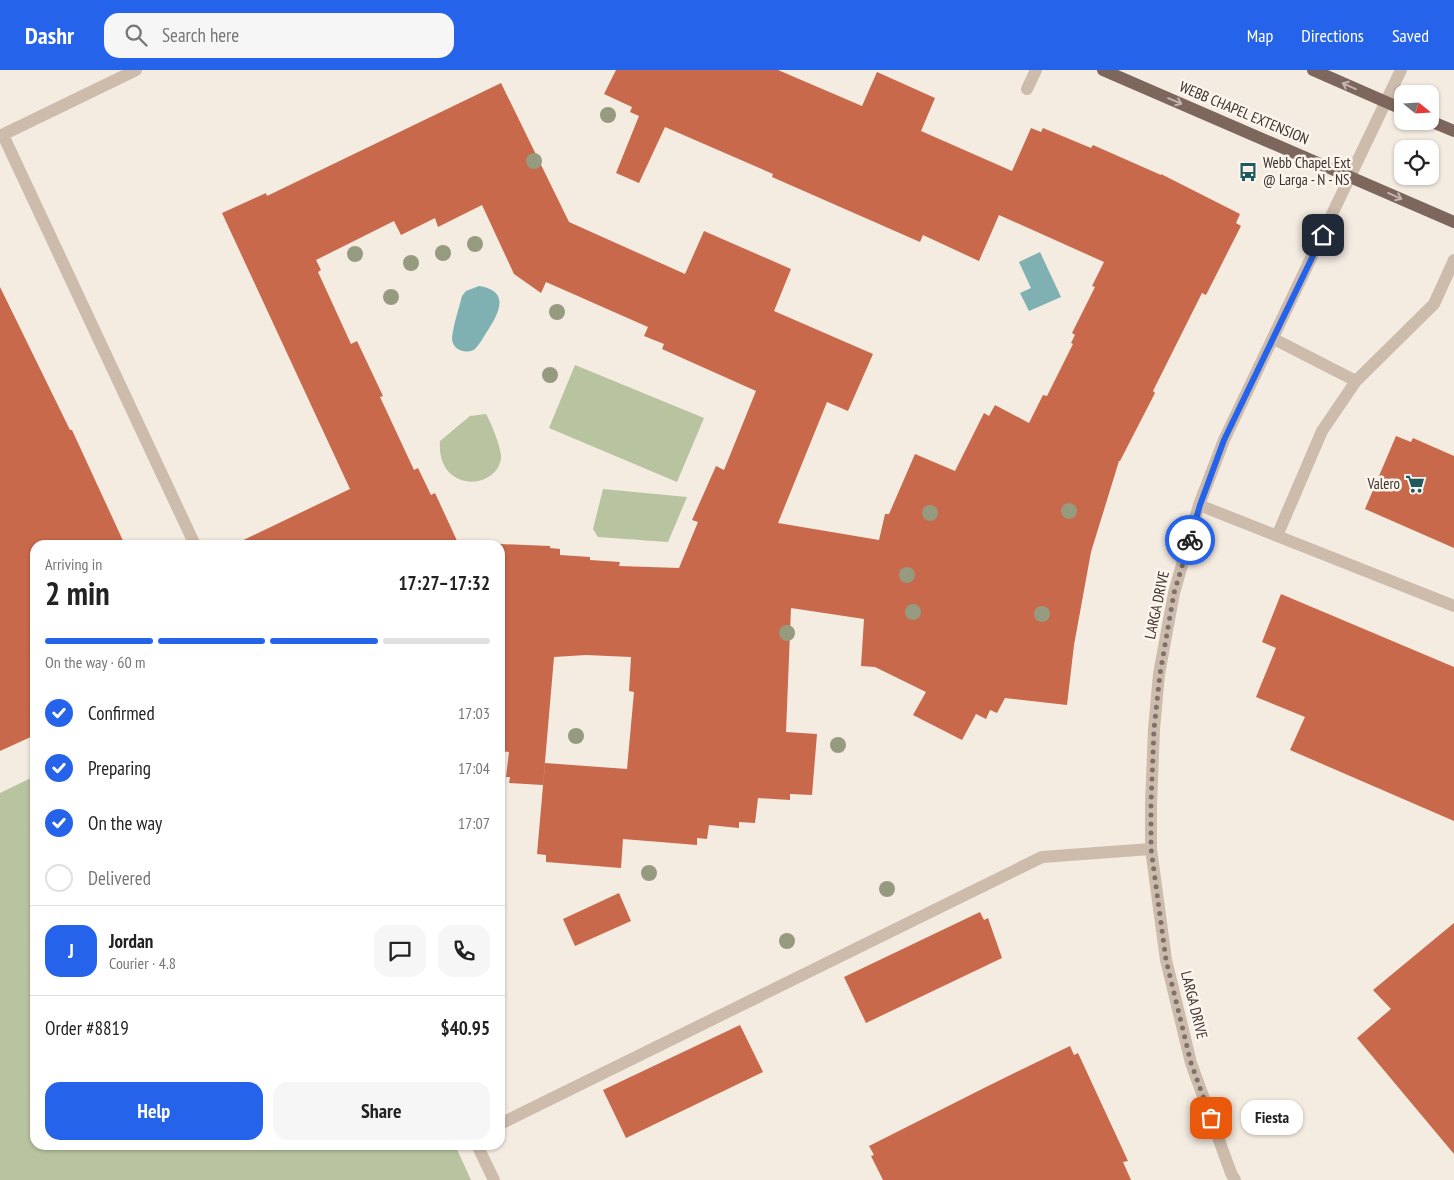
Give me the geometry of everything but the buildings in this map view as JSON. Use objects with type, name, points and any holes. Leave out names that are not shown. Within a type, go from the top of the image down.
[{"type":"main road","name":"WEBB CHAPEL EXTENSION","points":[[1103,70],[1454,222]]},
{"type":"main road","points":[[1313,70],[1394,106]]},
{"type":"main road","points":[[1439,125],[1454,131]]},
{"type":"street","points":[[136,70],[1,135],[193,540]]},
{"type":"street","points":[[1027,89],[1036,70]]},
{"type":"street","name":"LARGA DRIVE","points":[[1235,1180],[1191,1063],[1166,960],[1151,849],[1154,729],[1160,674],[1174,593],[1200,505],[1224,440],[1274,339],[1401,70]]},
{"type":"street","points":[[1277,536],[1322,431],[1356,381],[1434,304],[1454,260]]},
{"type":"street","points":[[1274,339],[1356,381]]},
{"type":"street","points":[[1200,505],[1454,606]]},
{"type":"street","points":[[505,1122],[1042,857],[1151,849]]},
{"type":"street","points":[[479,1150],[494,1180]]},
{"type":"green space","points":[[575,365],[704,418],[677,482],[549,428]]},
{"type":"green space","points":[[486,414],[496,436],[501,454],[497,469],[489,477],[479,481],[456,478],[447,470],[441,458],[440,441],[470,416]]},
{"type":"green space","points":[[603,489],[687,497],[668,542],[598,537],[593,529]]},
{"type":"green space","points":[[30,778],[30,1150],[457,1150],[471,1180],[0,1180],[0,793]]},
{"type":"water","points":[[1040,252],[1061,297],[1029,311],[1020,293],[1031,288],[1019,262]]},
{"type":"water","points":[[479,286],[496,293],[499,298],[498,312],[478,346],[468,352],[454,346],[452,338],[462,296],[466,291]]},
{"type":"way so far","points":[[1190,540],[1174,593],[1160,674],[1154,729],[1151,849],[1166,960],[1191,1063],[1211,1118]]},
{"type":"place","name":"Webb Chapel Ext @ Larga - N - NS","points":[[1248,172]]},
{"type":"place","name":"Valero","points":[[1415,484]]},
{"type":"place","name":"Fiesta","points":[[1211,1118]]},
{"type":"route","points":[[1190,540],[1200,505],[1224,440],[1323,235]]}]
